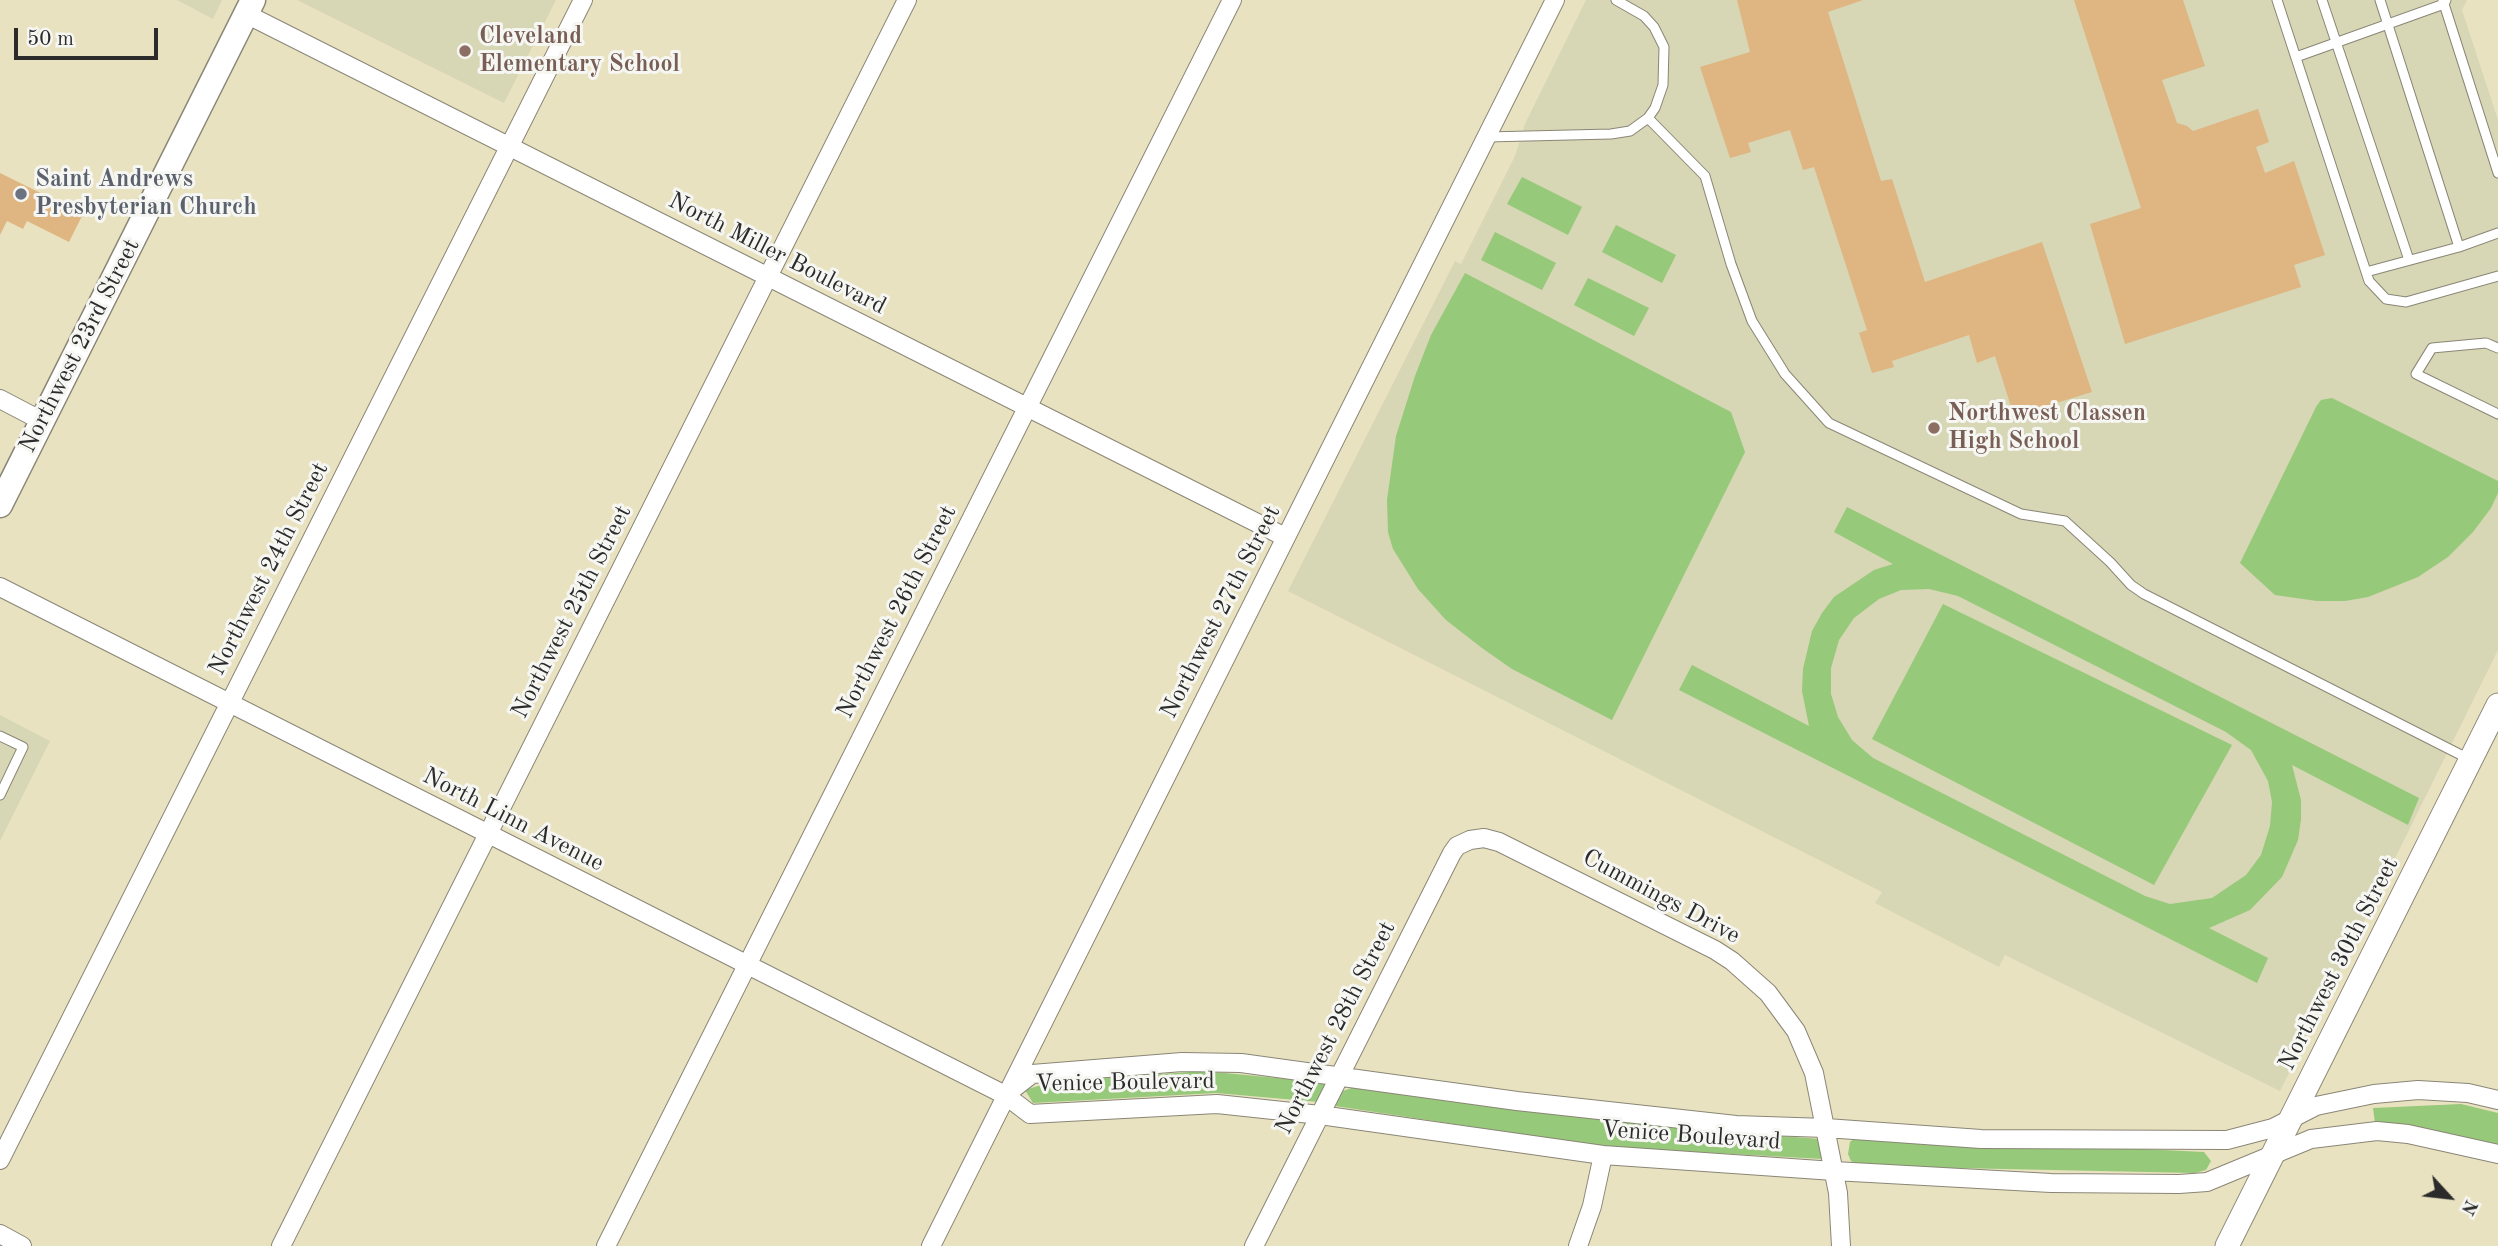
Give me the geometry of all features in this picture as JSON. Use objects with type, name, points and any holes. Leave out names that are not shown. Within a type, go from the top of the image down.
[{"type":"main road","name":"Northwest 23rd Street","points":[[0,505],[250,7]]},
{"type":"street","name":"Northwest 24th Street","points":[[0,1160],[583,0]]},
{"type":"street","name":"Northwest 25th Street","points":[[281,1246],[907,0]]},
{"type":"street","name":"Northwest 26th Street","points":[[606,1246],[1232,0]]},
{"type":"street","name":"Northwest 27th Street","points":[[931,1246],[1555,0]]},
{"type":"street","name":"North Miller Boulevard","points":[[250,7],[510,145],[1285,537]]},
{"type":"street","points":[[0,399],[42,421]]},
{"type":"street","name":"North Linn Avenue","points":[[0,587],[1005,1095]]},
{"type":"street","name":"Northwest 30th Street","points":[[2227,1246],[2498,705]]},
{"type":"street","name":"Cummings Drive","points":[[1470,840],[1485,838],[1499,842],[1677,930],[1732,961],[1768,993],[1796,1031],[1814,1073],[1838,1193],[1841,1246]]},
{"type":"street","name":"Northwest 28th Street","points":[[1254,1246],[1452,853],[1457,846],[1470,840]]},
{"type":"street","name":"Venice Boulevard","points":[[2498,1100],[2468,1093],[2418,1090],[2374,1094],[2316,1106],[2273,1128],[2227,1140],[1981,1139],[1826,1128],[1736,1125],[1517,1101],[1241,1063],[1182,1062],[1032,1074],[1005,1095],[1030,1114],[1217,1104],[1320,1115],[1603,1155],[2051,1183],[2207,1182],[2311,1139],[2377,1131],[2408,1134],[2498,1154]]},
{"type":"street","points":[[1578,1246],[1592,1206],[1603,1155]]},
{"type":"street","points":[[0,1234],[22,1246]]},
{"type":"lane","points":[[1486,138],[1611,134],[1630,131],[1648,118],[1655,108],[1663,85],[1664,47],[1654,27],[1644,16],[1616,0]]},
{"type":"lane","points":[[2277,0],[2369,281],[2386,299],[2406,302],[2498,276]]},
{"type":"lane","points":[[2322,0],[2409,260]]},
{"type":"lane","points":[[2380,0],[2459,247]]},
{"type":"lane","points":[[2296,57],[2444,1],[2498,173]]},
{"type":"lane","points":[[1648,118],[1705,176],[1731,264],[1752,321],[1786,374],[1829,423],[2021,514],[2065,522],[2110,562],[2126,581],[2144,594],[2471,760]]},
{"type":"lane","points":[[2366,272],[2459,247],[2498,233]]},
{"type":"lane","points":[[2498,348],[2486,343],[2432,348],[2416,374],[2498,414]]},
{"type":"lane","points":[[0,736],[23,747],[0,795]]},
{"type":"shaded area","points":[[177,0],[222,0],[213,19]]},
{"type":"shaded area","name":"Cleveland Elementary School","points":[[297,0],[556,0],[504,103]]},
{"type":"shaded area","name":"Northwest Classen High School","points":[[1586,0],[2467,0],[2462,10],[2498,120],[2498,650],[2280,1091],[2005,955],[1999,967],[1875,903],[1882,892],[1288,591],[1455,261],[1461,264],[1515,156],[1525,124]]},
{"type":"shaded area","points":[[0,715],[50,741],[0,841]]},
{"type":"green space","points":[[1522,177],[1582,207],[1568,235],[1507,204]]},
{"type":"green space","points":[[1616,225],[1676,255],[1662,283],[1602,252]]},
{"type":"green space","points":[[1495,232],[1556,263],[1542,290],[1481,260]]},
{"type":"green space","points":[[1465,273],[1731,412],[1745,452],[1612,720],[1512,669],[1446,620],[1418,589],[1393,549],[1388,532],[1387,500],[1396,436],[1431,335]]},
{"type":"green space","points":[[1588,278],[1649,308],[1634,336],[1574,305]]},
{"type":"green space","points":[[2332,398],[2498,481],[2498,493],[2491,508],[2473,532],[2448,557],[2418,577],[2368,597],[2345,601],[2317,601],[2275,595],[2240,563],[2316,407],[2321,400]]},
{"type":"green space","points":[[1847,507],[2419,798],[2408,825],[2292,765],[2301,800],[2301,819],[2298,840],[2282,877],[2250,910],[2209,928],[2268,958],[2257,983],[1679,690],[1692,665],[1809,726],[1802,691],[1803,669],[1812,631],[1834,597],[1874,570],[1893,564],[1834,532]],"holes":[[[1929,589],[1958,596],[2226,732],[2251,750],[2268,781],[2272,802],[2270,826],[2261,855],[2246,875],[2212,898],[2170,904],[2145,896],[1873,758],[1852,740],[1838,717],[1831,694],[1831,668],[1839,640],[1854,618],[1879,599],[1901,590]]]},
{"type":"green space","points":[[1943,604],[2232,745],[2154,885],[1872,739]]},
{"type":"green space","points":[[1204,1071],[1329,1083],[1319,1102],[1216,1093],[1033,1103],[1025,1090],[1051,1082]]},
{"type":"green space","points":[[1357,1086],[1820,1139],[1823,1159],[1606,1147],[1335,1106],[1343,1091]]},
{"type":"green space","points":[[2461,1104],[2498,1113],[2498,1151],[2375,1123],[2373,1108]]},
{"type":"green space","points":[[1858,1135],[2204,1152],[2211,1161],[2206,1170],[2195,1173],[1861,1166],[1851,1161],[1848,1154],[1850,1142]]},
{"type":"building","points":[[1737,0],[1863,0],[1828,12],[1881,181],[1892,179],[1925,282],[2042,242],[2092,392],[2014,416],[1995,356],[1977,363],[1969,335],[1892,361],[1894,367],[1872,373],[1859,333],[1867,330],[1814,167],[1803,170],[1790,130],[1748,143],[1751,152],[1730,158],[1700,67],[1750,52]]},
{"type":"building","points":[[2074,0],[2183,0],[2205,66],[2162,80],[2177,123],[2193,131],[2258,109],[2269,142],[2256,147],[2265,173],[2294,161],[2325,255],[2294,265],[2301,287],[2125,344],[2090,224],[2141,208]]},
{"type":"building","name":"Saint Andrews Presbyterian Church","points":[[0,173],[83,214],[69,242],[27,221],[23,229],[7,221],[0,235]]},
{"type":"place","name":"Cleveland Elementary School","points":[[465,51]]},
{"type":"place","name":"Saint Andrews Presbyterian Church","points":[[21,194]]},
{"type":"place","name":"Northwest Classen High School","points":[[1934,428]]}]
